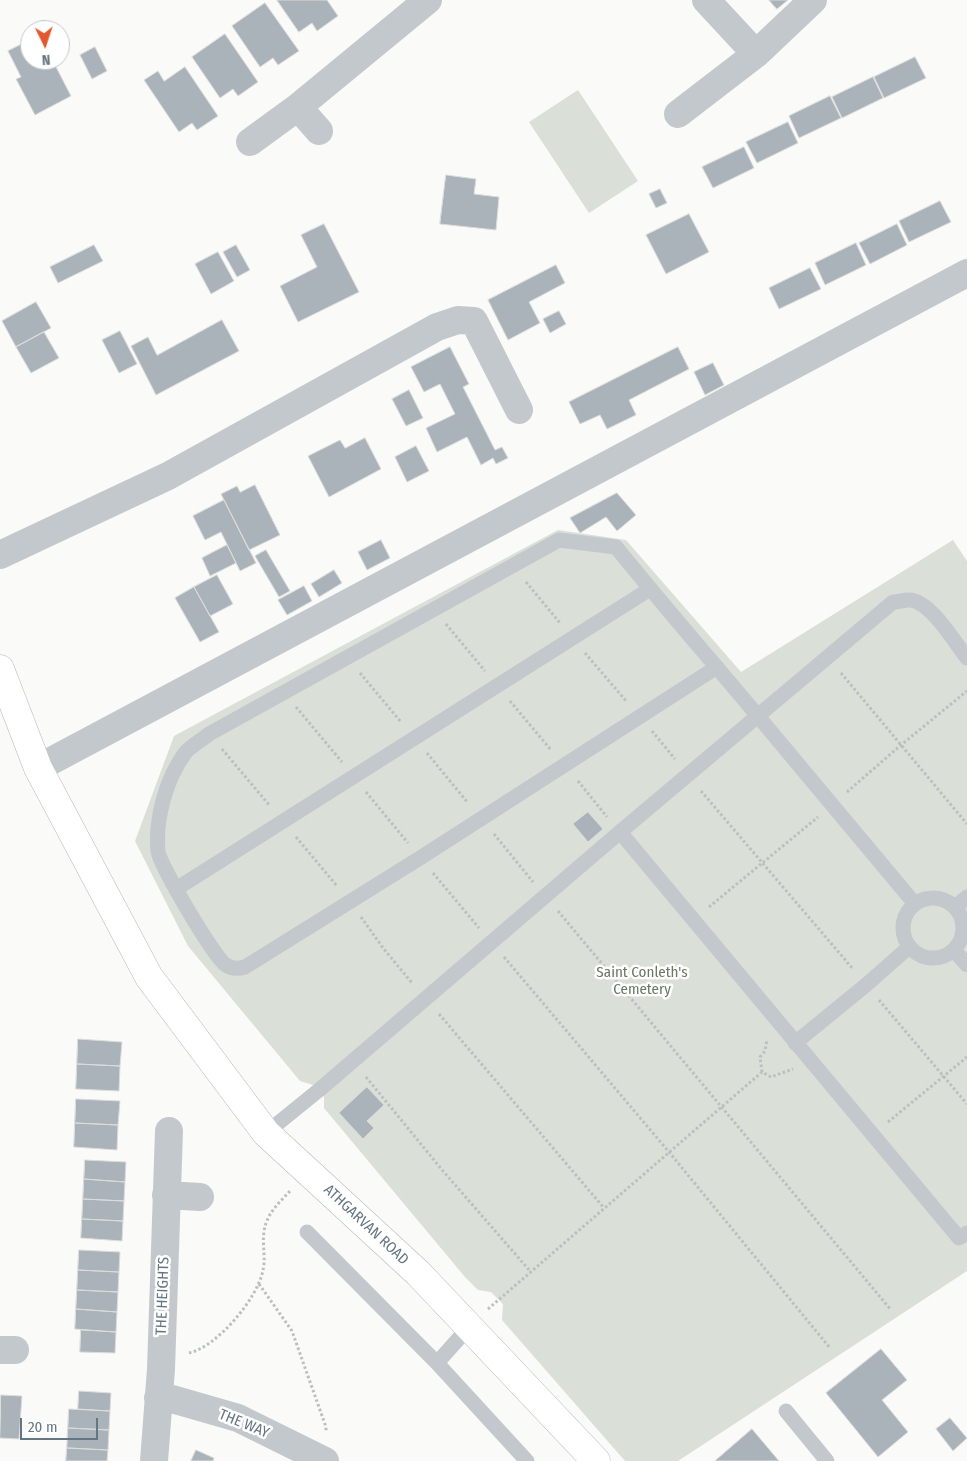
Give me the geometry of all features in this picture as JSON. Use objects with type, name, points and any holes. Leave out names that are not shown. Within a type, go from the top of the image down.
[{"type":"main road","name":"ATHGARVAN ROAD","points":[[0,669],[38,768],[149,977],[266,1133],[418,1273],[596,1461]]},
{"type":"street","points":[[250,142],[298,107],[428,0]]},
{"type":"street","points":[[706,0],[756,54]]},
{"type":"street","points":[[678,114],[756,54],[812,0]]},
{"type":"street","points":[[298,107],[319,131]]},
{"type":"street","points":[[38,768],[967,273]]},
{"type":"street","points":[[0,555],[168,476],[437,327],[458,320],[474,321],[519,410]]},
{"type":"street","name":"THE HEIGHTS","points":[[154,1461],[161,1355],[169,1131]]},
{"type":"street","points":[[166,1195],[200,1196]]},
{"type":"street","name":"THE WAY","points":[[158,1398],[172,1399],[238,1418],[321,1459]]},
{"type":"lane","points":[[717,667],[420,858],[245,967],[237,969],[225,965],[176,888],[158,854],[157,826],[170,779],[186,752],[209,734],[285,694],[559,540],[616,547],[650,589],[717,667],[915,904]]},
{"type":"lane","points":[[176,888],[650,589]]},
{"type":"lane","points":[[266,1133],[893,602],[910,600],[921,604],[936,617],[967,658]]},
{"type":"lane","points":[[620,832],[958,1238],[967,1233]]},
{"type":"lane","points":[[955,907],[967,897]]},
{"type":"lane","points":[[929,898],[943,900],[955,907],[963,921],[963,937],[954,950],[940,958],[923,957],[909,947],[903,932],[905,916],[915,904],[929,898]]},
{"type":"lane","points":[[795,1043],[909,947]]},
{"type":"lane","points":[[954,950],[967,965]]},
{"type":"lane","points":[[306,1232],[437,1363],[527,1461]]},
{"type":"lane","points":[[437,1363],[469,1326]]},
{"type":"lane","points":[[786,1411],[826,1461]]},
{"type":"path","points":[[513,566],[967,1104]]},
{"type":"path","points":[[434,610],[620,832]]},
{"type":"path","points":[[828,657],[967,824]]},
{"type":"path","points":[[348,658],[891,1310]]},
{"type":"path","points":[[285,694],[420,858],[669,1152],[830,1348]]},
{"type":"path","points":[[209,734],[350,902],[383,948],[604,1208]]},
{"type":"path","points":[[762,1072],[760,1056],[765,1051],[771,1014]]},
{"type":"path","points":[[872,1135],[967,1056]]},
{"type":"path","points":[[353,1061],[443,1171],[530,1271]]},
{"type":"path","points":[[762,1072],[772,1077],[792,1069],[820,1073]]},
{"type":"path","points":[[469,1326],[530,1271],[762,1072]]},
{"type":"path","points":[[161,1355],[177,1356],[194,1352],[233,1322],[248,1304],[259,1284],[264,1269],[264,1231],[272,1209],[308,1172]]},
{"type":"path","points":[[259,1284],[292,1331],[326,1427],[326,1437],[321,1459]]},
{"type":"green space","points":[[578,90],[638,181],[589,213],[529,122]]},
{"type":"green space","name":"Saint Conleth's Cemetery","points":[[558,530],[626,540],[741,672],[953,540],[967,561],[967,1271],[678,1461],[625,1461],[502,1320],[503,1304],[491,1292],[478,1290],[465,1277],[324,1108],[324,1095],[313,1085],[300,1081],[188,946],[135,841],[174,736]]},
{"type":"building","points":[[277,0],[327,0],[338,16],[317,31],[312,23],[299,32]]},
{"type":"building","points":[[769,0],[788,0],[777,9]]},
{"type":"building","points":[[265,3],[299,51],[278,65],[273,58],[260,67],[232,26]]},
{"type":"building","points":[[225,34],[258,82],[238,96],[233,89],[220,98],[192,57]]},
{"type":"building","points":[[20,45],[20,70],[58,70],[71,96],[35,115],[16,79],[21,77],[8,51]]},
{"type":"building","points":[[95,47],[107,71],[92,79],[80,55]]},
{"type":"building","points":[[915,57],[926,78],[884,98],[874,77]]},
{"type":"building","points":[[185,67],[218,116],[197,130],[192,123],[179,132],[144,80],[158,71],[164,81]]},
{"type":"building","points":[[873,77],[883,98],[842,118],[832,97]]},
{"type":"building","points":[[830,96],[841,118],[799,138],[789,116]]},
{"type":"building","points":[[788,122],[798,143],[757,163],[746,142]]},
{"type":"building","points":[[744,147],[754,168],[713,188],[702,167]]},
{"type":"building","points":[[446,175],[476,179],[474,194],[499,197],[496,230],[440,224]]},
{"type":"building","points":[[660,189],[667,203],[656,208],[649,194]]},
{"type":"building","points":[[940,201],[951,222],[909,242],[899,221]]},
{"type":"building","points":[[689,214],[709,252],[666,274],[646,235]]},
{"type":"building","points":[[324,224],[359,292],[298,322],[280,286],[317,267],[301,235]]},
{"type":"building","points":[[897,224],[907,245],[870,264],[859,243]]},
{"type":"building","points":[[856,243],[866,265],[825,285],[815,263]]},
{"type":"building","points":[[94,245],[103,261],[58,283],[50,267]]},
{"type":"building","points":[[236,245],[250,270],[237,277],[223,252]]},
{"type":"building","points":[[218,252],[234,281],[211,294],[195,264]]},
{"type":"building","points":[[556,265],[565,283],[529,302],[540,323],[508,340],[488,300]]},
{"type":"building","points":[[810,268],[821,289],[779,309],[769,288]]},
{"type":"building","points":[[36,302],[51,328],[16,347],[2,321]]},
{"type":"building","points":[[559,311],[566,324],[550,333],[543,319]]},
{"type":"building","points":[[222,320],[239,351],[156,395],[131,346],[148,337],[157,355]]},
{"type":"building","points":[[120,331],[137,364],[119,373],[102,340]]},
{"type":"building","points":[[44,332],[59,358],[31,373],[16,347]]},
{"type":"building","points":[[450,347],[469,384],[463,387],[495,450],[502,447],[508,458],[496,464],[493,458],[481,465],[467,437],[437,452],[426,428],[455,414],[440,384],[424,392],[411,367]]},
{"type":"building","points":[[678,347],[689,369],[629,400],[636,415],[607,429],[600,415],[580,424],[569,402]]},
{"type":"building","points":[[713,363],[724,385],[705,395],[694,372]]},
{"type":"building","points":[[409,390],[423,418],[406,426],[392,399]]},
{"type":"building","points":[[365,438],[381,469],[329,497],[308,456],[340,440],[345,448]]},
{"type":"building","points":[[416,446],[429,471],[407,482],[395,457]]},
{"type":"building","points":[[255,485],[280,535],[249,550],[221,494],[237,486],[240,492]]},
{"type":"building","points":[[617,493],[636,515],[617,531],[606,517],[580,533],[570,518]]},
{"type":"building","points":[[224,500],[256,563],[240,571],[221,532],[205,540],[193,516]]},
{"type":"building","points":[[381,540],[390,558],[367,570],[358,552]]},
{"type":"building","points":[[227,545],[236,563],[210,576],[202,558]]},
{"type":"building","points":[[266,550],[290,591],[279,597],[255,556]]},
{"type":"building","points":[[334,570],[342,583],[319,597],[311,584]]},
{"type":"building","points":[[217,575],[233,604],[210,616],[194,587]]},
{"type":"building","points":[[304,586],[312,601],[287,615],[278,600]]},
{"type":"building","points":[[194,587],[219,632],[200,642],[175,598]]},
{"type":"building","points":[[588,812],[603,829],[588,842],[573,824]]},
{"type":"building","points":[[78,1039],[122,1042],[120,1066],[77,1064]]},
{"type":"building","points":[[77,1064],[120,1066],[119,1091],[76,1089]]},
{"type":"building","points":[[367,1087],[384,1105],[367,1121],[374,1128],[363,1139],[339,1113]]},
{"type":"building","points":[[76,1099],[120,1101],[118,1125],[75,1123]]},
{"type":"building","points":[[75,1123],[118,1125],[117,1150],[74,1147]]},
{"type":"building","points":[[85,1160],[126,1162],[125,1182],[84,1179]]},
{"type":"building","points":[[84,1179],[125,1182],[124,1201],[83,1199]]},
{"type":"building","points":[[83,1199],[124,1201],[123,1221],[82,1219]]},
{"type":"building","points":[[82,1219],[123,1221],[122,1241],[81,1238]]},
{"type":"building","points":[[79,1250],[120,1252],[119,1272],[78,1270]]},
{"type":"building","points":[[78,1270],[119,1272],[118,1292],[77,1290]]},
{"type":"building","points":[[77,1290],[118,1292],[117,1312],[76,1309]]},
{"type":"building","points":[[76,1309],[117,1312],[116,1332],[75,1329]]},
{"type":"building","points":[[81,1330],[116,1332],[115,1353],[80,1352]]},
{"type":"building","points":[[881,1349],[907,1380],[882,1400],[908,1432],[878,1457],[826,1393]]},
{"type":"building","points":[[79,1391],[111,1393],[110,1411],[78,1409]]},
{"type":"building","points":[[1,1395],[22,1396],[19,1439],[0,1438]]},
{"type":"building","points":[[69,1409],[110,1411],[109,1430],[68,1428]]},
{"type":"building","points":[[950,1418],[967,1438],[953,1451],[936,1429]]},
{"type":"building","points":[[68,1428],[109,1430],[108,1450],[67,1448]]},
{"type":"building","points":[[752,1429],[779,1461],[715,1461]]},
{"type":"building","points":[[67,1448],[108,1450],[107,1461],[66,1461]]},
{"type":"building","points":[[196,1450],[214,1458],[213,1461],[191,1461]]}]
